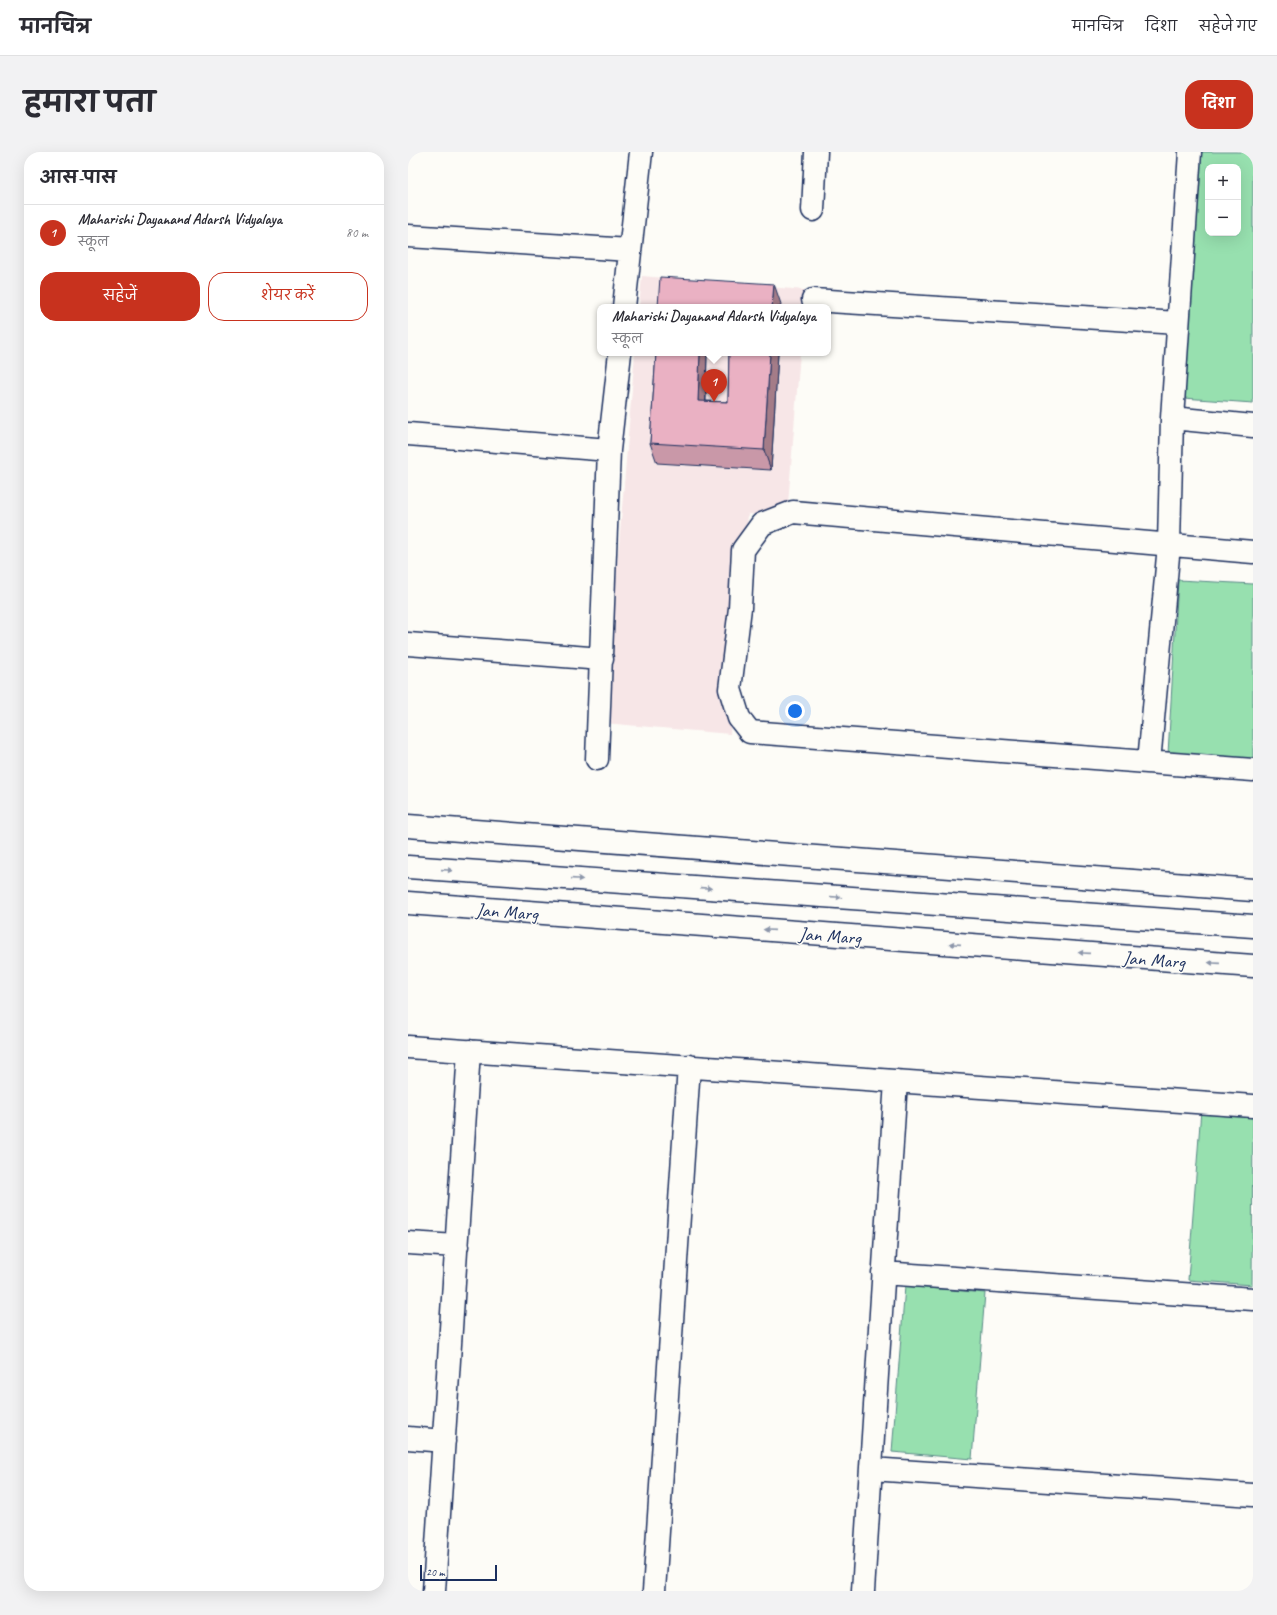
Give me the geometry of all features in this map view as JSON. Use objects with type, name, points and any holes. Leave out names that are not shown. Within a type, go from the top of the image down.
[{"type":"street","points":[[624,304],[641,152]]},
{"type":"street","points":[[813,210],[816,152]]},
{"type":"street","points":[[1149,762],[1169,545],[1172,418],[1190,152]]},
{"type":"street","points":[[408,236],[630,250]]},
{"type":"street","points":[[813,300],[1178,323]]},
{"type":"street","points":[[597,759],[610,450],[620,356]]},
{"type":"street","points":[[1172,418],[1253,426]]},
{"type":"street","points":[[408,434],[610,450]]},
{"type":"street","points":[[1253,552],[793,512],[762,524],[743,550],[740,608],[730,689],[739,718],[750,732],[1253,770]]},
{"type":"street","points":[[408,644],[602,659]]},
{"type":"street","points":[[408,826],[1253,890]]},
{"type":"street","name":"Jan Marg","points":[[408,867],[1253,926]]},
{"type":"street","name":"Jan Marg","points":[[408,904],[1253,966]]},
{"type":"street","points":[[408,1047],[1253,1106]]},
{"type":"street","points":[[434,1591],[470,1051]]},
{"type":"street","points":[[654,1591],[689,1066]]},
{"type":"street","points":[[863,1591],[896,1081]]},
{"type":"street","points":[[408,1243],[457,1246]]},
{"type":"street","points":[[883,1273],[1253,1299]]},
{"type":"street","points":[[408,1438],[444,1441]]},
{"type":"street","points":[[871,1469],[1253,1496]]},
{"type":"shaded area","points":[[642,276],[805,290],[804,304],[639,304]]},
{"type":"shaded area","points":[[635,356],[800,356],[787,517],[748,514],[730,734],[604,723]]},
{"type":"green space","points":[[1200,152],[1253,152],[1253,403],[1183,398]]},
{"type":"green space","points":[[1178,580],[1253,584],[1253,759],[1168,754]]},
{"type":"green space","points":[[1201,1110],[1253,1117],[1252,1285],[1188,1280]]},
{"type":"green space","points":[[905,1286],[985,1293],[972,1459],[892,1452]]},
{"type":"building","points":[[660,277],[774,284],[772,304],[658,304]]},
{"type":"building","points":[[656,356],[700,356],[698,401],[728,402],[729,356],[770,356],[764,450],[650,443]]},
{"type":"place","name":"Maharishi Dayanand Adarsh Vidyalaya","points":[[714,402]]}]
